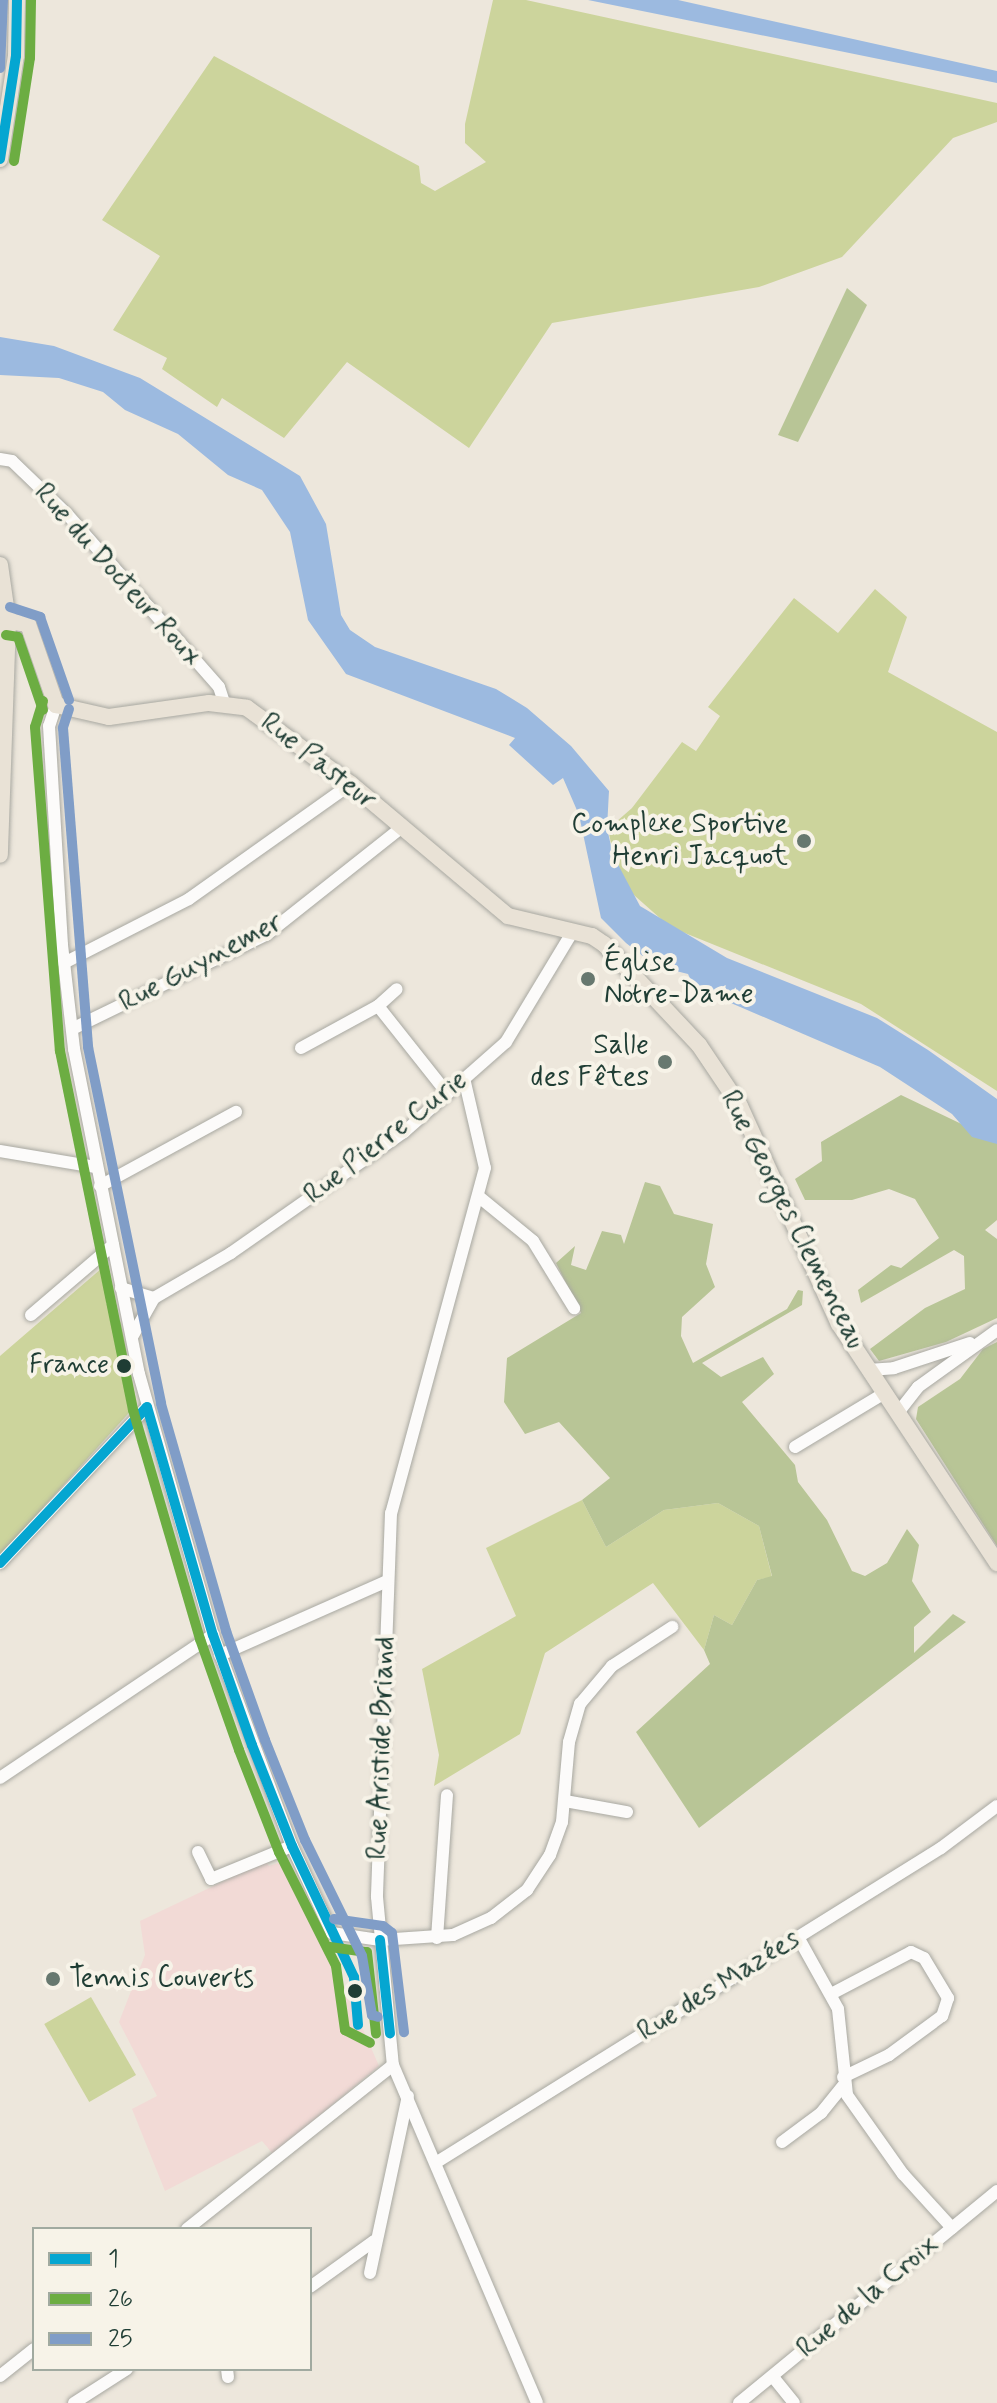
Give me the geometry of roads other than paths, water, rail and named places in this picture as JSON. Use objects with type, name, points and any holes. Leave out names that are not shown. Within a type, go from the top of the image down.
[{"type":"main road","points":[[0,159],[16,56],[17,0]]},
{"type":"main road","points":[[0,565],[8,621],[0,855]]},
{"type":"main road","points":[[8,621],[28,624],[56,705]]},
{"type":"main road","name":"Rue Pasteur","points":[[56,705],[109,717],[224,702],[247,708],[351,784],[471,890],[508,916],[592,936]]},
{"type":"main road","name":"Rue Georges Clemenceau","points":[[592,936],[693,1038],[740,1106],[807,1263],[883,1394],[997,1563]]},
{"type":"street","name":"Rue du Docteur Roux","points":[[6,460],[67,514],[219,687],[224,702]]},
{"type":"street","points":[[56,705],[49,715],[64,963],[72,1029],[96,1167],[147,1407],[220,1655],[292,1846],[332,1933],[380,1940],[437,1938],[473,1928],[527,1890],[550,1855],[565,1801],[573,1722],[588,1690],[612,1666],[672,1627]]},
{"type":"street","points":[[64,963],[189,899],[351,784]]},
{"type":"street","name":"Rue Guynemer","points":[[72,1029],[266,935],[401,828]]},
{"type":"street","name":"Rue Pierre Curie","points":[[132,1337],[154,1298],[294,1209],[404,1132],[464,1078],[520,1024],[573,931]]},
{"type":"street","points":[[301,1048],[378,1006],[397,989]]},
{"type":"street","points":[[378,1006],[447,1093]]},
{"type":"street","name":"Rue Aristide Briand","points":[[464,1078],[485,1159],[478,1196],[395,1496],[387,1581],[380,1940],[393,2065],[437,2162],[537,2403]]},
{"type":"street","points":[[100,1186],[236,1112]]},
{"type":"street","points":[[0,1151],[96,1167]]},
{"type":"street","points":[[478,1196],[533,1241],[574,1308]]},
{"type":"street","points":[[31,1315],[113,1245]]},
{"type":"street","points":[[121,1288],[146,1300],[154,1298]]},
{"type":"street","points":[[897,1414],[918,1387],[997,1330]]},
{"type":"street","points":[[868,1370],[894,1368],[980,1340]]},
{"type":"street","points":[[795,1447],[883,1394]]},
{"type":"street","points":[[0,1563],[147,1407]]},
{"type":"street","points":[[220,1655],[387,1581]]},
{"type":"street","points":[[0,1778],[213,1635]]},
{"type":"street","points":[[437,1938],[447,1795]]},
{"type":"street","points":[[565,1801],[627,1812]]},
{"type":"street","name":"Rue des Mazées","points":[[437,2162],[941,1848],[997,1806]]},
{"type":"street","points":[[198,1852],[211,1879],[292,1846]]},
{"type":"street","points":[[798,1937],[833,1993],[843,2033],[843,2082],[903,2174],[952,2228]]},
{"type":"street","points":[[782,2142],[821,2113],[843,2082],[889,2055],[942,2016],[948,1998],[924,1958],[911,1952],[833,1993]]},
{"type":"street","points":[[189,2227],[393,2065]]},
{"type":"street","points":[[370,2273],[374,2241],[383,2222],[398,2130],[408,2096]]},
{"type":"street","points":[[398,2130],[418,2118]]},
{"type":"street","name":"Rue de la Croix","points":[[739,2403],[997,2191]]},
{"type":"street","points":[[312,2286],[374,2241]]},
{"type":"street","points":[[0,2376],[32,2351]]},
{"type":"street","points":[[74,2403],[124,2371]]},
{"type":"street","points":[[773,2377],[794,2403]]},
{"type":"water","points":[[588,0],[678,0],[997,71],[997,83]]},
{"type":"water","points":[[0,337],[54,346],[140,378],[300,476],[326,524],[341,615],[350,630],[375,647],[496,689],[527,708],[571,746],[609,791],[607,828],[613,855],[640,906],[727,958],[877,1018],[928,1050],[997,1099],[997,1144],[972,1137],[952,1114],[880,1067],[710,994],[693,985],[688,974],[672,970],[666,974],[626,943],[601,918],[579,815],[563,778],[553,785],[509,745],[515,738],[346,674],[308,620],[290,532],[262,490],[228,475],[178,434],[125,410],[103,392],[59,378],[0,375]]},
{"type":"place","name":"Complexe Sportive Henri Jacquot","points":[[804,841]]},
{"type":"place","name":"Église Notre-Dame","points":[[588,979]]},
{"type":"place","name":"Salle des Fêtes","points":[[665,1062]]},
{"type":"place","name":"France","points":[[124,1366]]},
{"type":"place","name":"Tennis Couverts","points":[[53,1979]]}]
